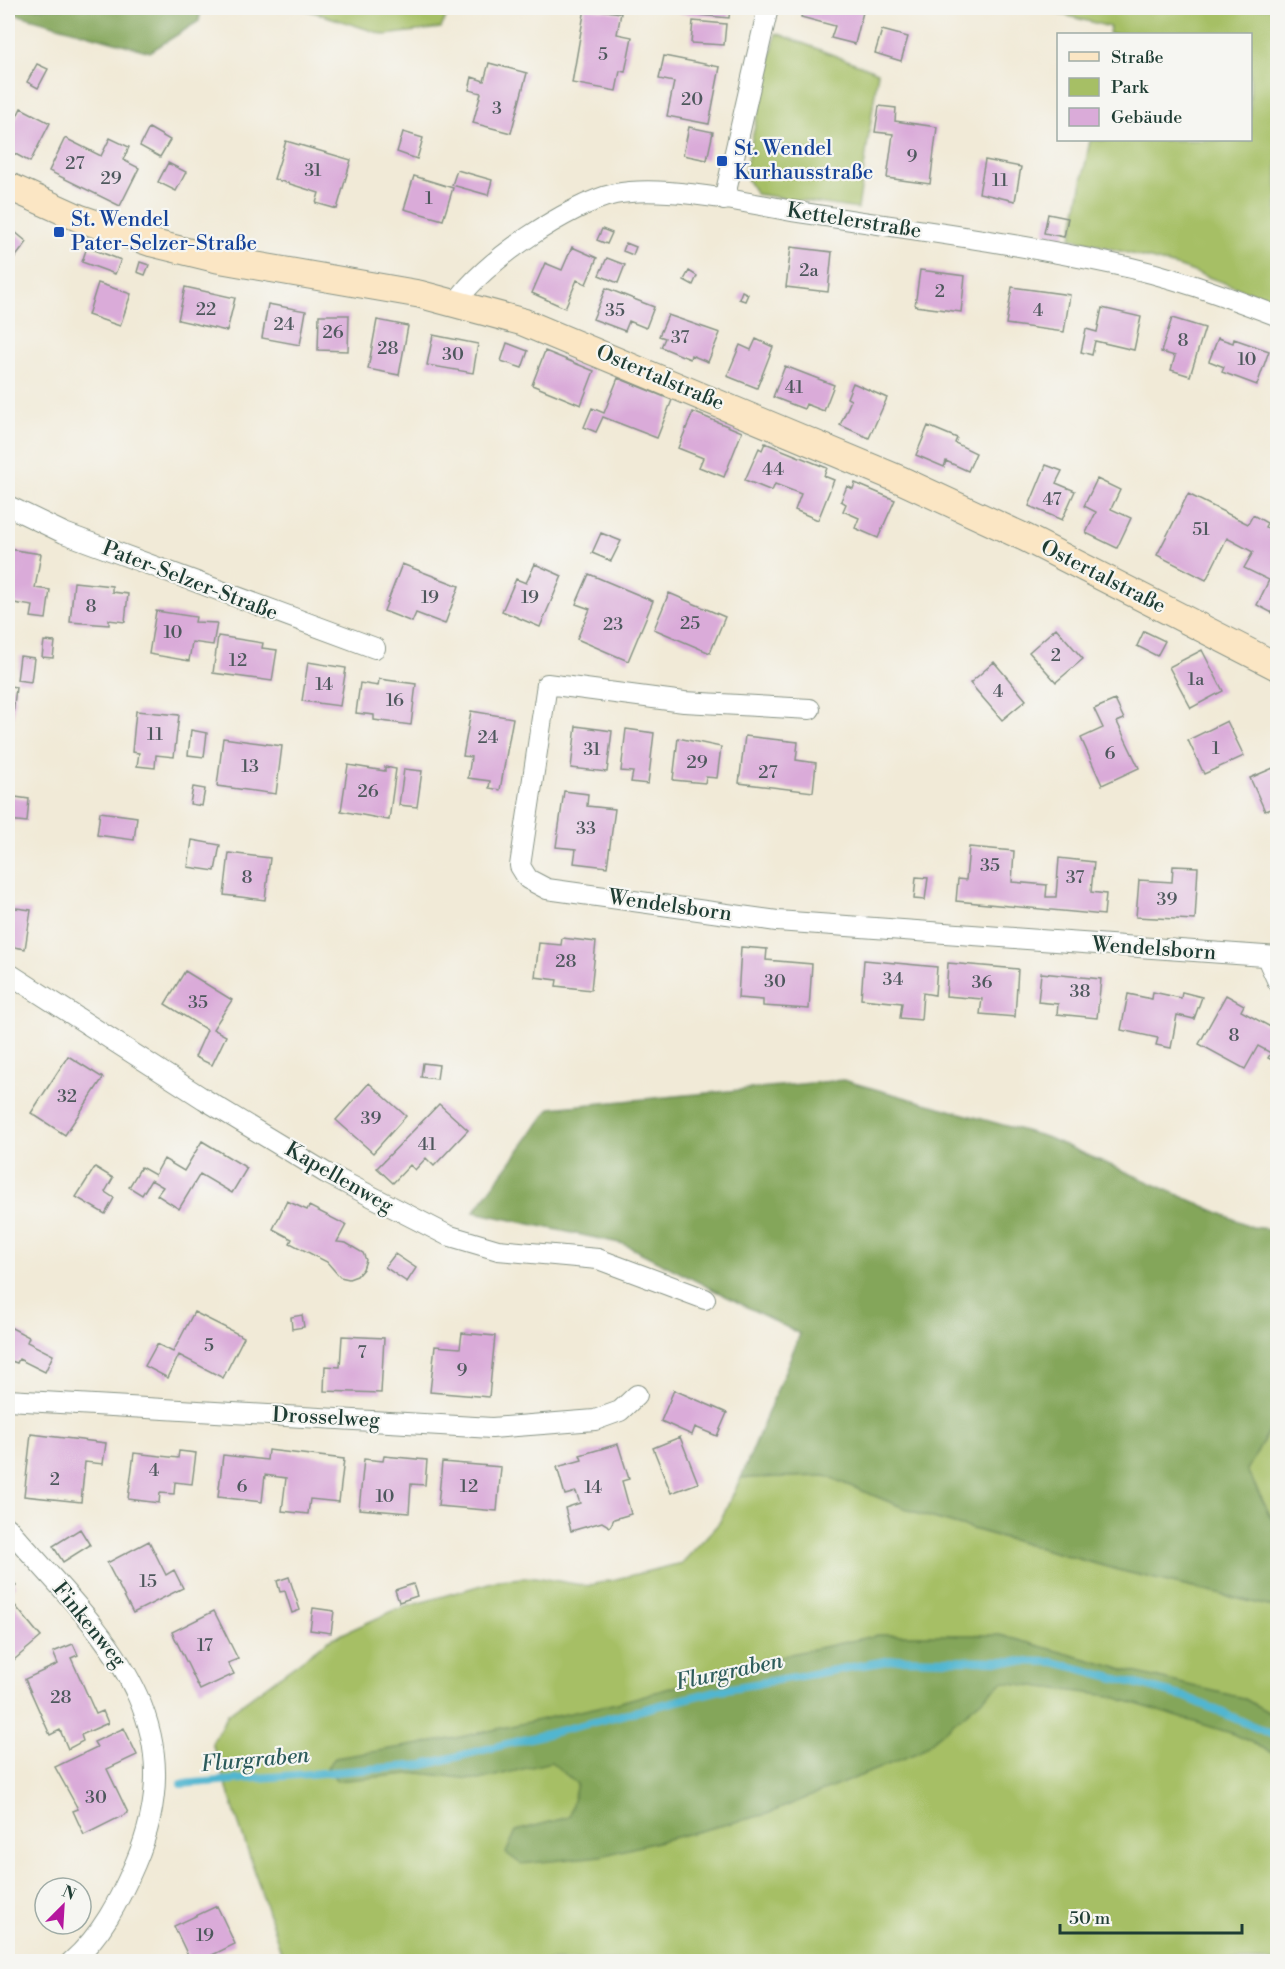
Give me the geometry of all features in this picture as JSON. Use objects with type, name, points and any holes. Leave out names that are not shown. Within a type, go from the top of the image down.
[{"type":"street","points":[[724,200],[768,8]]},
{"type":"street","name":"Ostertalstraße","points":[[8,186],[79,218],[152,243],[217,259],[457,302],[523,322],[901,480],[1026,538],[1278,667]]},
{"type":"street","name":"Kettelerstraße","points":[[457,302],[467,286],[494,262],[550,225],[589,203],[615,194],[646,191],[724,200],[1115,264],[1229,297],[1278,316]]},
{"type":"street","name":"Pater-Selzer-Straße","points":[[8,506],[75,537],[375,648]]},
{"type":"street","name":"Wendelsborn","points":[[810,709],[684,702],[548,684],[520,866],[528,879],[547,889],[777,921],[1272,958]]},
{"type":"street","points":[[1272,958],[1278,982]]},
{"type":"street","name":"Kapellenweg","points":[[8,973],[204,1099],[326,1173],[447,1236],[498,1250],[598,1259],[705,1299]]},
{"type":"street","name":"Drosselweg","points":[[8,1400],[492,1428],[595,1420],[620,1411],[637,1395]]},
{"type":"street","name":"Finkenweg","points":[[8,1528],[112,1648],[131,1678],[146,1711],[155,1752],[154,1804],[143,1846],[118,1904],[90,1946],[71,1962]]},
{"type":"green space","points":[[8,8],[201,8],[199,21],[150,52],[8,12]]},
{"type":"green space","points":[[301,8],[450,8],[441,28],[385,35]]},
{"type":"green space","points":[[1038,8],[1277,8],[1277,302],[1180,267],[1071,238],[1090,141],[1252,141],[1252,33],[1109,33],[1110,27]]},
{"type":"green space","points":[[776,33],[878,72],[858,209],[756,194],[744,174]]},
{"type":"green space","points":[[843,1080],[1046,1137],[1252,1227],[1277,1230],[1277,1417],[1247,1470],[1274,1524],[1277,1525],[1277,1608],[1118,1570],[919,1514],[826,1476],[741,1478],[800,1334],[624,1244],[474,1212],[550,1108]]},
{"type":"green space","points":[[1277,1417],[1277,1525],[1247,1470]]},
{"type":"green space","points":[[826,1476],[919,1514],[1118,1570],[1277,1608],[1277,1961],[284,1961],[212,1743],[228,1714],[329,1640],[395,1610],[499,1580],[535,1577],[587,1586],[682,1563],[719,1523],[741,1478]]},
{"type":"green space","points":[[878,1635],[1000,1635],[1129,1671],[1243,1698],[1277,1717],[1277,1755],[1234,1734],[1110,1696],[1003,1682],[919,1752],[767,1814],[601,1856],[521,1864],[506,1853],[516,1831],[569,1817],[577,1784],[551,1762],[479,1780],[420,1773],[337,1781],[327,1767],[335,1758],[451,1739],[617,1703],[786,1655]]},
{"type":"building","points":[[585,8],[621,13],[617,34],[632,37],[625,72],[620,71],[616,91],[572,83]]},
{"type":"building","points":[[679,8],[730,8],[729,18],[678,13]]},
{"type":"building","points":[[803,8],[864,8],[855,44],[831,38],[835,26],[801,17]]},
{"type":"building","points":[[693,21],[726,24],[724,45],[691,43]]},
{"type":"building","points":[[882,30],[908,37],[901,61],[875,53]]},
{"type":"building","points":[[664,56],[720,67],[709,124],[667,116],[674,82],[659,79]]},
{"type":"building","points":[[489,63],[527,73],[511,133],[473,123],[481,93],[469,90],[472,77],[484,81]]},
{"type":"building","points":[[37,64],[48,69],[38,88],[27,82]]},
{"type":"building","points":[[879,106],[896,108],[895,121],[937,127],[930,184],[887,178],[893,134],[875,132]]},
{"type":"building","points":[[21,108],[50,123],[30,162],[8,150],[8,135]]},
{"type":"building","points":[[689,127],[713,132],[707,160],[683,155]]},
{"type":"building","points":[[149,128],[170,140],[160,157],[140,146]]},
{"type":"building","points":[[403,132],[423,138],[417,159],[397,152]]},
{"type":"building","points":[[65,138],[101,156],[110,138],[129,147],[123,160],[139,168],[120,206],[49,171]]},
{"type":"building","points":[[286,141],[351,160],[337,209],[316,203],[319,193],[274,179]]},
{"type":"building","points":[[985,160],[1021,167],[1015,201],[979,193]]},
{"type":"building","points":[[168,163],[186,172],[176,191],[158,182]]},
{"type":"building","points":[[457,170],[492,180],[488,195],[452,185]]},
{"type":"building","points":[[414,176],[453,188],[443,220],[404,209]]},
{"type":"building","points":[[1048,214],[1068,218],[1064,237],[1044,233]]},
{"type":"building","points":[[8,226],[27,242],[11,263],[8,260]]},
{"type":"building","points":[[602,229],[612,233],[607,244],[597,240]]},
{"type":"building","points":[[626,243],[636,247],[633,255],[623,251]]},
{"type":"building","points":[[87,247],[121,260],[115,274],[82,262]]},
{"type":"building","points":[[572,247],[597,258],[586,284],[577,280],[565,308],[532,293],[545,263],[562,270]]},
{"type":"building","points":[[791,247],[832,252],[828,292],[786,287]]},
{"type":"building","points":[[607,258],[625,265],[618,283],[599,275]]},
{"type":"building","points":[[140,262],[149,265],[145,275],[137,272]]},
{"type":"building","points":[[920,270],[965,276],[961,312],[915,306]]},
{"type":"building","points":[[689,271],[697,276],[693,285],[684,280]]},
{"type":"building","points":[[98,283],[131,294],[120,326],[88,315]]},
{"type":"building","points":[[185,287],[235,298],[227,331],[178,320]]},
{"type":"building","points":[[1012,287],[1070,295],[1064,332],[1006,324]]},
{"type":"building","points":[[606,288],[654,307],[646,328],[629,321],[625,331],[593,319]]},
{"type":"building","points":[[742,291],[748,294],[745,301],[739,299]]},
{"type":"building","points":[[268,304],[306,311],[300,345],[262,338]]},
{"type":"building","points":[[1102,308],[1141,317],[1134,350],[1095,341],[1092,355],[1081,352],[1086,329],[1097,332]]},
{"type":"building","points":[[319,315],[349,315],[348,351],[318,350]]},
{"type":"building","points":[[668,315],[720,333],[708,362],[691,355],[690,359],[661,347],[665,338],[659,336]]},
{"type":"building","points":[[1172,318],[1205,328],[1190,376],[1171,370],[1175,356],[1161,352]]},
{"type":"building","points":[[377,320],[408,326],[399,375],[368,369]]},
{"type":"building","points":[[433,335],[478,344],[473,373],[427,365]]},
{"type":"building","points":[[1218,338],[1233,343],[1234,339],[1269,351],[1257,385],[1222,372],[1224,367],[1209,361]]},
{"type":"building","points":[[756,339],[773,347],[757,388],[727,376],[740,345],[751,350]]},
{"type":"building","points":[[507,343],[528,351],[522,368],[501,361]]},
{"type":"building","points":[[545,351],[594,371],[581,405],[532,385]]},
{"type":"building","points":[[785,366],[834,385],[824,411],[806,404],[804,409],[773,397]]},
{"type":"building","points":[[618,378],[672,400],[657,438],[603,417],[596,432],[584,427],[592,408],[604,413]]},
{"type":"building","points":[[853,383],[887,398],[869,438],[840,425],[851,400],[847,398]]},
{"type":"building","points":[[693,412],[742,432],[724,477],[699,467],[703,458],[678,448]]},
{"type":"building","points":[[928,426],[957,438],[955,443],[976,453],[968,471],[946,461],[944,467],[916,455]]},
{"type":"building","points":[[765,443],[827,468],[824,476],[834,480],[818,520],[795,510],[801,494],[775,484],[772,491],[745,480],[759,448],[762,450]]},
{"type":"building","points":[[1046,465],[1062,471],[1056,483],[1075,491],[1062,520],[1029,506]]},
{"type":"building","points":[[1097,479],[1120,490],[1111,509],[1131,518],[1117,548],[1086,533],[1096,512],[1084,506]]},
{"type":"building","points":[[855,483],[895,500],[878,538],[855,528],[859,518],[843,511],[846,504],[841,501],[847,486],[853,489]]},
{"type":"building","points":[[1188,494],[1248,524],[1253,515],[1267,523],[1265,527],[1278,533],[1278,616],[1257,605],[1269,580],[1244,568],[1253,552],[1227,538],[1206,580],[1157,555]]},
{"type":"building","points":[[601,533],[621,541],[611,561],[592,553]]},
{"type":"building","points":[[8,549],[41,554],[35,588],[50,590],[46,619],[31,617],[33,606],[8,602]]},
{"type":"building","points":[[402,564],[459,586],[445,624],[416,613],[412,622],[384,611]]},
{"type":"building","points":[[535,564],[562,576],[540,627],[502,611],[516,579],[526,583]]},
{"type":"building","points":[[589,574],[653,601],[628,661],[577,639],[590,609],[576,604]]},
{"type":"building","points":[[74,582],[112,586],[112,592],[128,594],[125,622],[109,620],[109,625],[70,622]]},
{"type":"building","points":[[669,593],[725,617],[710,653],[654,629]]},
{"type":"building","points":[[156,611],[196,617],[195,622],[217,623],[213,645],[192,642],[189,661],[149,654]]},
{"type":"building","points":[[1056,628],[1083,659],[1056,682],[1029,652]]},
{"type":"building","points":[[1144,631],[1165,641],[1157,656],[1137,646]]},
{"type":"building","points":[[218,636],[263,643],[262,648],[277,650],[272,681],[213,673]]},
{"type":"building","points":[[44,641],[55,642],[53,658],[42,657]]},
{"type":"building","points":[[1202,650],[1223,691],[1191,708],[1169,667]]},
{"type":"building","points":[[20,656],[34,658],[31,682],[17,680]]},
{"type":"building","points":[[308,662],[346,668],[340,706],[302,701]]},
{"type":"building","points":[[994,662],[1026,700],[1002,720],[970,683]]},
{"type":"building","points":[[379,679],[416,684],[411,725],[374,720],[374,715],[356,713],[360,683],[378,686]]},
{"type":"building","points":[[8,686],[16,687],[12,724],[8,723]]},
{"type":"building","points":[[1115,700],[1124,719],[1117,722],[1139,768],[1102,785],[1081,738],[1103,728],[1094,709]]},
{"type":"building","points":[[136,711],[179,715],[174,757],[156,755],[155,768],[137,766],[139,753],[132,752]]},
{"type":"building","points":[[471,711],[513,718],[500,790],[489,788],[490,781],[468,778],[471,757],[463,756]]},
{"type":"building","points":[[1227,721],[1244,756],[1204,774],[1188,740]]},
{"type":"building","points":[[576,726],[612,731],[607,772],[571,768]]},
{"type":"building","points":[[626,729],[654,733],[648,784],[631,782],[633,772],[621,771]]},
{"type":"building","points":[[191,730],[207,733],[204,757],[188,755]]},
{"type":"building","points":[[745,736],[798,742],[796,760],[816,763],[813,792],[739,783]]},
{"type":"building","points":[[223,738],[282,746],[276,794],[217,786]]},
{"type":"building","points":[[678,738],[721,747],[717,778],[706,777],[705,783],[673,780]]},
{"type":"building","points":[[348,765],[385,771],[385,767],[396,769],[389,820],[341,811]]},
{"type":"building","points":[[1278,766],[1278,806],[1265,811],[1250,778]]},
{"type":"building","points":[[404,769],[422,771],[417,807],[399,805]]},
{"type":"building","points":[[193,787],[205,789],[202,806],[190,804]]},
{"type":"building","points":[[564,791],[588,794],[587,806],[615,809],[607,867],[574,863],[576,849],[556,847]]},
{"type":"building","points":[[8,796],[29,799],[27,822],[8,820]]},
{"type":"building","points":[[100,812],[137,817],[134,840],[97,835]]},
{"type":"building","points":[[192,840],[220,845],[215,871],[188,867]]},
{"type":"building","points":[[969,847],[1014,851],[1012,882],[1047,885],[1046,897],[1056,897],[1059,858],[1094,862],[1091,892],[1106,894],[1104,915],[956,901],[958,879],[966,880]]},
{"type":"building","points":[[229,853],[270,858],[265,900],[224,895]]},
{"type":"building","points":[[1173,866],[1198,867],[1195,920],[1136,917],[1139,880],[1172,882]]},
{"type":"building","points":[[916,877],[928,878],[925,900],[914,899]]},
{"type":"building","points":[[8,907],[31,910],[25,949],[8,946]]},
{"type":"building","points":[[562,938],[596,942],[591,990],[556,986],[557,980],[535,977],[539,943],[561,945]]},
{"type":"building","points":[[741,947],[767,949],[766,960],[812,964],[809,1009],[763,1006],[763,1000],[738,998]]},
{"type":"building","points":[[864,960],[937,967],[935,995],[923,993],[921,1020],[900,1018],[902,1003],[861,999]]},
{"type":"building","points":[[948,963],[1018,969],[1015,1017],[980,1014],[982,999],[946,996]]},
{"type":"building","points":[[185,971],[232,1000],[213,1029],[226,1036],[212,1065],[195,1057],[207,1030],[165,1004]]},
{"type":"building","points":[[1041,973],[1101,979],[1097,1018],[1057,1014],[1058,1004],[1038,1002]]},
{"type":"building","points":[[1153,992],[1181,998],[1182,992],[1202,997],[1194,1019],[1177,1015],[1171,1048],[1156,1045],[1158,1038],[1121,1030],[1128,994],[1152,999]]},
{"type":"building","points":[[1226,995],[1244,1005],[1241,1011],[1278,1031],[1278,1063],[1268,1058],[1271,1053],[1258,1046],[1245,1069],[1199,1044]]},
{"type":"building","points":[[68,1056],[103,1078],[65,1135],[31,1113]]},
{"type":"building","points":[[423,1063],[439,1065],[437,1079],[421,1077]]},
{"type":"building","points":[[369,1083],[406,1116],[373,1153],[336,1120]]},
{"type":"building","points":[[439,1104],[468,1130],[434,1166],[426,1158],[415,1170],[410,1165],[393,1183],[377,1168]]},
{"type":"building","points":[[202,1141],[247,1168],[232,1193],[200,1174],[179,1209],[157,1195],[163,1187],[151,1180],[142,1195],[129,1187],[141,1167],[155,1175],[164,1159],[184,1171]]},
{"type":"building","points":[[95,1167],[113,1178],[105,1192],[114,1198],[105,1214],[76,1197]]},
{"type":"building","points":[[287,1201],[307,1210],[309,1206],[346,1225],[337,1242],[346,1243],[363,1253],[366,1260],[357,1276],[349,1279],[340,1277],[327,1262],[290,1243],[292,1239],[273,1229]]},
{"type":"building","points":[[395,1254],[416,1268],[407,1282],[385,1267]]},
{"type":"building","points":[[194,1312],[244,1337],[223,1378],[179,1355],[168,1378],[145,1366],[157,1344],[173,1352]]},
{"type":"building","points":[[302,1315],[304,1327],[292,1329],[291,1317]]},
{"type":"building","points":[[8,1326],[29,1337],[27,1342],[53,1355],[45,1372],[19,1359],[17,1363],[11,1361],[8,1368]]},
{"type":"building","points":[[462,1333],[495,1336],[489,1397],[430,1392],[435,1346],[460,1348]]},
{"type":"building","points":[[342,1336],[384,1338],[381,1393],[324,1391],[325,1366],[340,1367]]},
{"type":"building","points":[[674,1390],[727,1413],[717,1436],[695,1427],[692,1435],[661,1421]]},
{"type":"building","points":[[31,1434],[106,1443],[103,1464],[85,1462],[81,1502],[24,1496]]},
{"type":"building","points":[[680,1437],[698,1483],[671,1493],[653,1448]]},
{"type":"building","points":[[618,1444],[629,1479],[622,1481],[631,1514],[614,1519],[610,1527],[602,1522],[571,1531],[565,1508],[580,1503],[576,1492],[565,1495],[557,1467],[582,1460],[580,1455]]},
{"type":"building","points":[[268,1450],[344,1459],[339,1502],[310,1499],[308,1514],[282,1511],[286,1478],[265,1475],[262,1502],[218,1497],[223,1455],[267,1460]]},
{"type":"building","points":[[179,1451],[196,1453],[192,1484],[175,1482],[174,1494],[160,1493],[159,1503],[128,1499],[134,1453],[178,1458]]},
{"type":"building","points":[[384,1456],[427,1460],[425,1485],[411,1484],[409,1513],[359,1509],[364,1459],[383,1461]]},
{"type":"building","points":[[442,1462],[501,1467],[497,1511],[438,1506]]},
{"type":"building","points":[[80,1529],[90,1545],[63,1562],[53,1546]]},
{"type":"building","points":[[149,1541],[166,1575],[174,1570],[183,1588],[133,1613],[107,1563]]},
{"type":"building","points":[[8,1576],[16,1586],[8,1594]]},
{"type":"building","points":[[289,1577],[300,1610],[292,1613],[285,1591],[280,1592],[277,1581]]},
{"type":"building","points":[[413,1584],[417,1596],[399,1602],[395,1590]]},
{"type":"building","points":[[8,1597],[41,1637],[8,1665]]},
{"type":"building","points":[[313,1608],[334,1611],[331,1633],[310,1630]]},
{"type":"building","points":[[214,1611],[238,1659],[228,1663],[234,1674],[200,1690],[172,1632]]},
{"type":"building","points":[[73,1644],[78,1655],[71,1658],[96,1714],[103,1711],[108,1723],[81,1735],[83,1741],[68,1749],[60,1730],[50,1735],[25,1679],[58,1664],[53,1652]]},
{"type":"building","points":[[124,1728],[137,1755],[107,1769],[128,1813],[84,1835],[73,1811],[78,1809],[55,1767],[97,1747],[94,1742]]},
{"type":"building","points":[[217,1906],[235,1944],[198,1962],[191,1962],[174,1926]]},
{"type":"waterway","name":"Flurgraben","points":[[181,1784],[424,1765],[720,1690],[898,1659],[1054,1662],[1186,1697],[1278,1737]]},
{"type":"place","name":"St. Wendel Kurhausstraße","points":[[722,161]]},
{"type":"place","name":"St. Wendel Pater-Selzer-Straße","points":[[59,232]]}]
